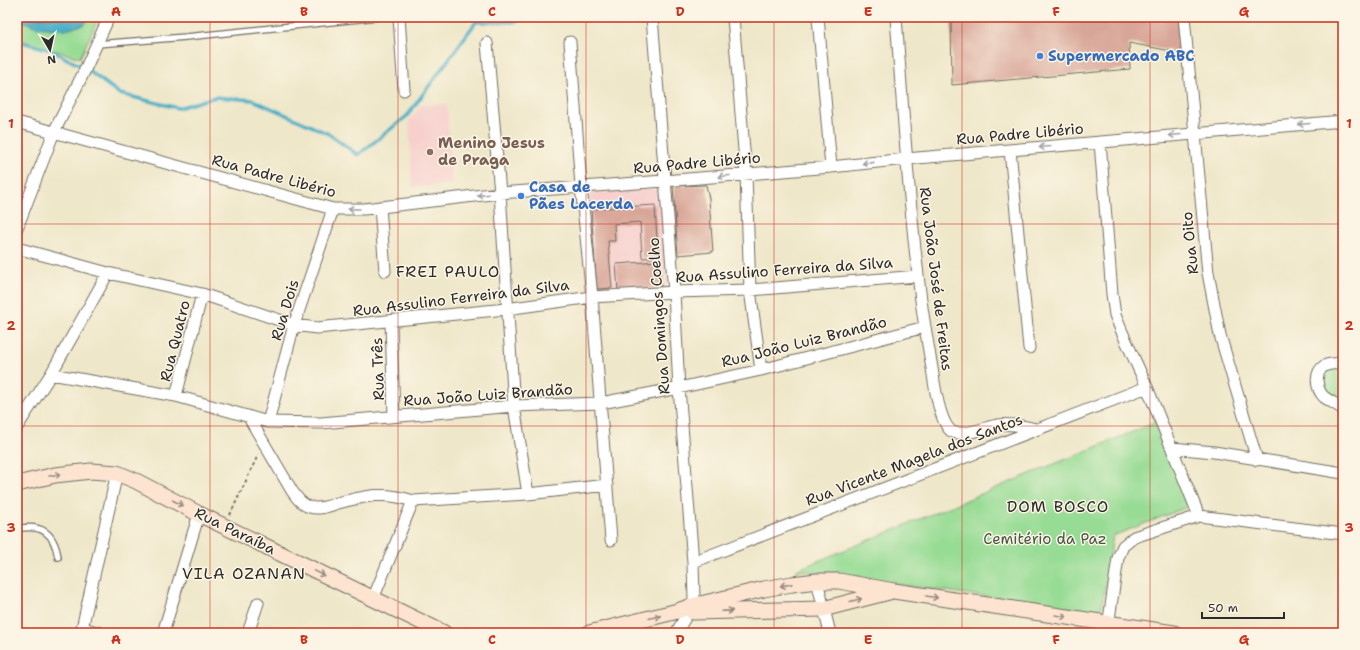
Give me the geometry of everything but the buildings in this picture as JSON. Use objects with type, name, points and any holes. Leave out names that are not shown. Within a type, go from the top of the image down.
[{"type":"street","points":[[17,228],[54,132],[109,17]]},
{"type":"street","points":[[399,17],[404,90]]},
{"type":"street","name":"Rua Domingos Coelho","points":[[652,17],[674,292],[679,388],[693,562],[694,599],[685,610]]},
{"type":"street","points":[[733,17],[746,174],[750,290],[761,370]]},
{"type":"street","points":[[818,17],[831,167]]},
{"type":"street","name":"Rua João José de Freitas","points":[[896,17],[906,159],[918,276],[937,399],[945,423],[951,431],[956,434],[963,434],[998,425],[1009,424],[1036,429]]},
{"type":"street","name":"Rua Oito","points":[[1184,17],[1208,273],[1220,335],[1256,460]]},
{"type":"street","points":[[570,42],[581,186],[601,402],[611,540]]},
{"type":"street","points":[[487,43],[500,193],[506,309],[514,406],[528,494]]},
{"type":"street","name":"Rua Padre Libério","points":[[17,122],[333,209],[364,209],[500,193],[831,167],[906,159],[1343,121]]},
{"type":"street","points":[[1100,142],[1115,315],[1147,387],[1199,516]]},
{"type":"street","points":[[1010,150],[1029,348]]},
{"type":"street","points":[[380,207],[385,271]]},
{"type":"street","name":"Rua Dois","points":[[268,422],[294,325],[333,209]]},
{"type":"street","name":"Rua Assulino Ferreira da Silva","points":[[17,248],[108,273],[202,294],[294,325],[317,328],[391,322],[506,309],[592,297],[674,292],[750,290],[918,276]]},
{"type":"street","points":[[17,427],[51,374],[108,273]]},
{"type":"street","name":"Rua Quatro","points":[[176,396],[202,294]]},
{"type":"street","name":"Rua Três","points":[[391,322],[394,416]]},
{"type":"street","name":"Rua João Luiz Brandão","points":[[51,374],[176,396],[268,422],[320,423],[514,406],[601,402],[679,388],[761,370],[925,327]]},
{"type":"street","points":[[1343,363],[1324,366],[1319,372],[1317,381],[1319,390],[1324,396],[1343,409]]},
{"type":"street","name":"Rua Vicente Magela dos Santos","points":[[693,562],[1147,387]]},
{"type":"street","points":[[248,416],[292,491],[300,502],[311,507],[322,507],[366,496],[386,495],[401,497],[413,501],[528,494],[607,485]]},
{"type":"street","points":[[1172,448],[1214,452],[1343,473]]},
{"type":"street","name":"Rua Paraíba","points":[[17,484],[55,475],[91,471],[117,473],[444,633]]},
{"type":"street","points":[[100,633],[82,631],[117,473]]},
{"type":"street","points":[[373,599],[413,501]]},
{"type":"street","points":[[163,633],[199,514]]},
{"type":"street","points":[[1108,628],[1118,558],[1123,546],[1134,537],[1199,516],[1343,534]]},
{"type":"street","points":[[590,633],[792,584],[817,581],[840,581],[1108,628],[1174,633]]},
{"type":"street","points":[[817,581],[830,633]]},
{"type":"street","points":[[685,610],[823,609],[894,591]]},
{"type":"street","points":[[752,593],[755,610]]},
{"type":"street","points":[[248,633],[258,603]]},
{"type":"street","points":[[676,633],[685,610]]},
{"type":"lane","points":[[97,44],[186,37],[378,17]]},
{"type":"lane","points":[[17,529],[26,527],[44,531],[52,539],[56,547],[58,557]]},
{"type":"path","points":[[224,526],[264,443]]},
{"type":"shaded area","name":"Menino Jesus de Praga","points":[[447,104],[452,184],[412,187],[409,120],[421,105]]},
{"type":"shaded area","points":[[660,188],[667,289],[595,294],[588,193]]},
{"type":"green space","points":[[17,17],[99,17],[80,58],[17,39]]},
{"type":"green space","points":[[1343,365],[1343,408],[1325,396],[1318,382],[1327,367]]},
{"type":"green space","name":"Cemitério da Paz","points":[[1159,421],[1190,506],[1113,536],[1101,613],[796,570]]},
{"type":"water","points":[[17,17],[88,17],[85,24],[66,30],[37,27],[17,19]]},
{"type":"waterway","points":[[17,41],[48,49],[85,68],[120,94],[178,108],[215,97],[253,100],[329,134],[358,155],[407,116],[476,22],[512,22],[532,17]]},
{"type":"place","name":"Supermercado ABC","points":[[1040,56]]},
{"type":"place","name":"Menino Jesus de Praga","points":[[430,152]]},
{"type":"place","name":"Casa de Pães Lacerda","points":[[521,196]]},
{"type":"district","name":"FREI PAULO","points":[[448,271]]},
{"type":"district","name":"DOM BOSCO","points":[[1058,506]]},
{"type":"district","name":"VILA OZANAN","points":[[244,573]]}]
